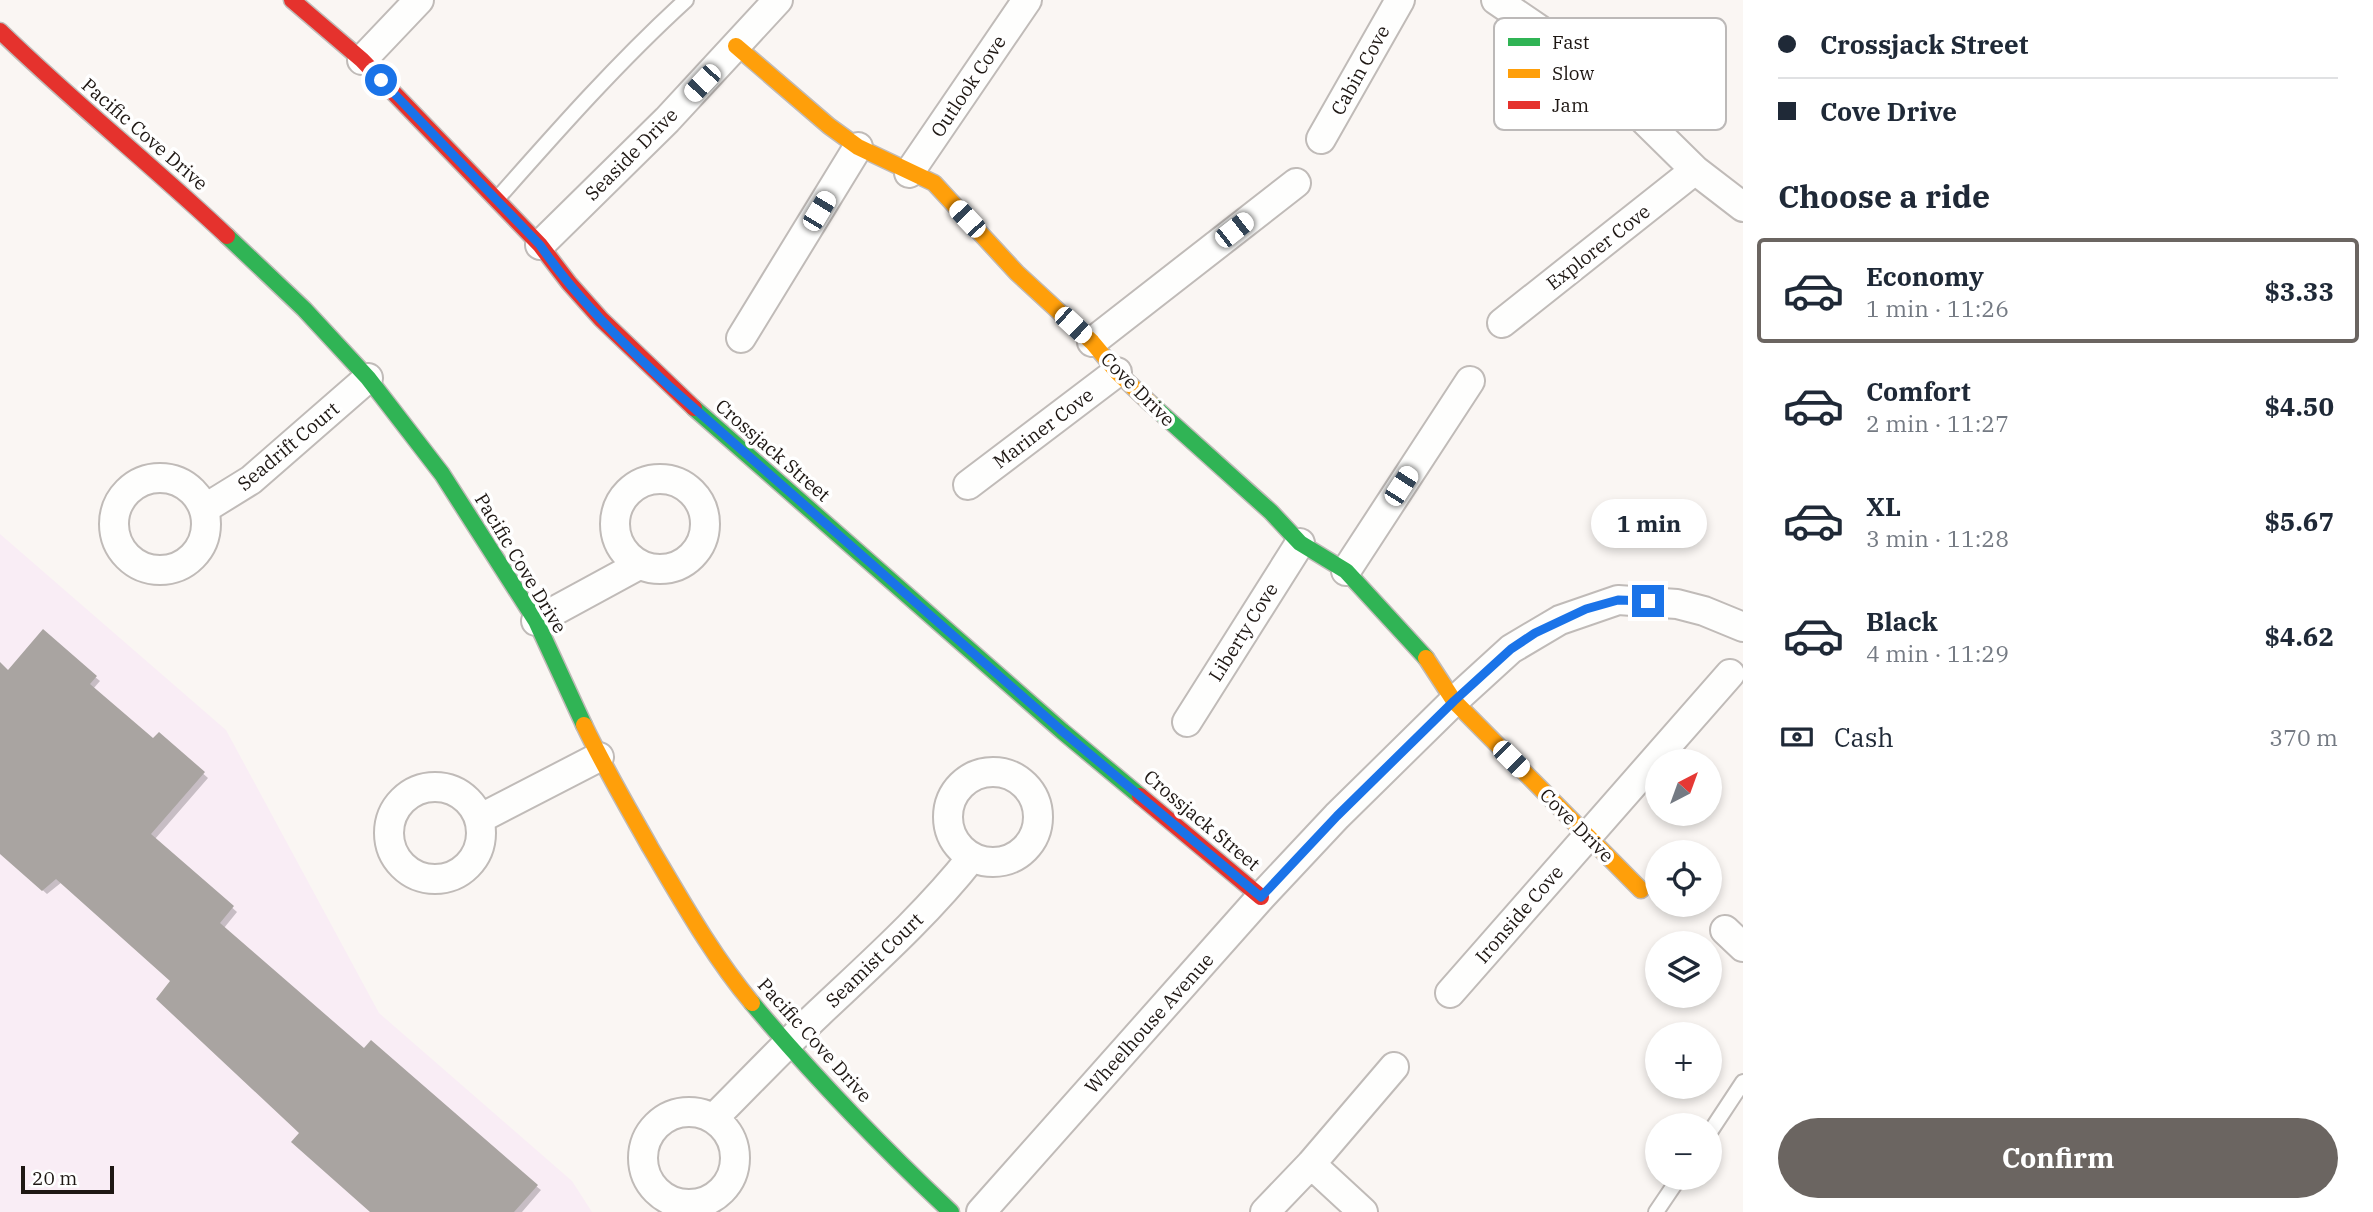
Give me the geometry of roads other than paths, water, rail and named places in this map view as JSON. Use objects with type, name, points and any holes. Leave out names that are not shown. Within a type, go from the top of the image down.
[{"type":"street","name":"Crossjack Street","points":[[292,0],[362,60],[540,245],[557,270],[613,333],[670,387],[1062,731],[1261,897]]},
{"type":"street","points":[[362,60],[419,0]]},
{"type":"street","name":"Seaside Drive","points":[[540,245],[667,120],[778,0]]},
{"type":"street","name":"Outlook Cove","points":[[909,173],[1027,0]]},
{"type":"street","name":"Cabin Cove","points":[[1321,139],[1399,0]]},
{"type":"street","points":[[1496,0],[1522,18]]},
{"type":"street","name":"Pacific Cove Drive","points":[[0,31],[38,68],[183,194],[304,309],[368,378],[442,474],[536,621],[599,757],[696,926],[725,970],[786,1044],[887,1151],[951,1212]]},
{"type":"street","name":"Cove Drive","points":[[736,46],[829,126],[858,147],[934,183],[1017,273],[1092,342],[1118,372],[1203,453],[1271,512],[1300,543],[1346,571],[1423,653],[1454,701],[1641,890]]},
{"type":"street","points":[[1654,130],[1695,170],[1743,207]]},
{"type":"street","points":[[741,338],[858,147]]},
{"type":"street","name":"Explorer Cove","points":[[1502,324],[1695,170]]},
{"type":"street","points":[[1092,342],[1296,183]]},
{"type":"street","name":"Mariner Cove","points":[[968,485],[1118,372]]},
{"type":"street","name":"Seadrift Court","points":[[204,509],[251,480],[368,378]]},
{"type":"street","points":[[1346,571],[1469,381]]},
{"type":"street","name":"Liberty Cove","points":[[1187,722],[1300,543]]},
{"type":"street","points":[[536,621],[639,565]]},
{"type":"street","points":[[1454,701],[1511,649],[1535,633],[1586,609],[1618,600],[1677,604],[1704,611],[1743,627]]},
{"type":"street","name":"Ironside Cove","points":[[1450,993],[1730,674]]},
{"type":"street","name":"Wheelhouse Avenue","points":[[981,1212],[1261,897],[1318,836],[1454,701]]},
{"type":"street","points":[[479,819],[599,757]]},
{"type":"street","name":"Seamist Court","points":[[714,1118],[786,1044],[892,944],[950,885],[972,858]]},
{"type":"street","points":[[1265,1212],[1311,1164],[1394,1067]]},
{"type":"street","points":[[1311,1164],[1363,1212]]},
{"type":"lane","points":[[496,200],[597,87],[640,42],[687,0]]},
{"type":"lane","points":[[1722,1114],[1743,1082]]},
{"type":"lane","points":[[1656,1212],[1671,1190]]}]
